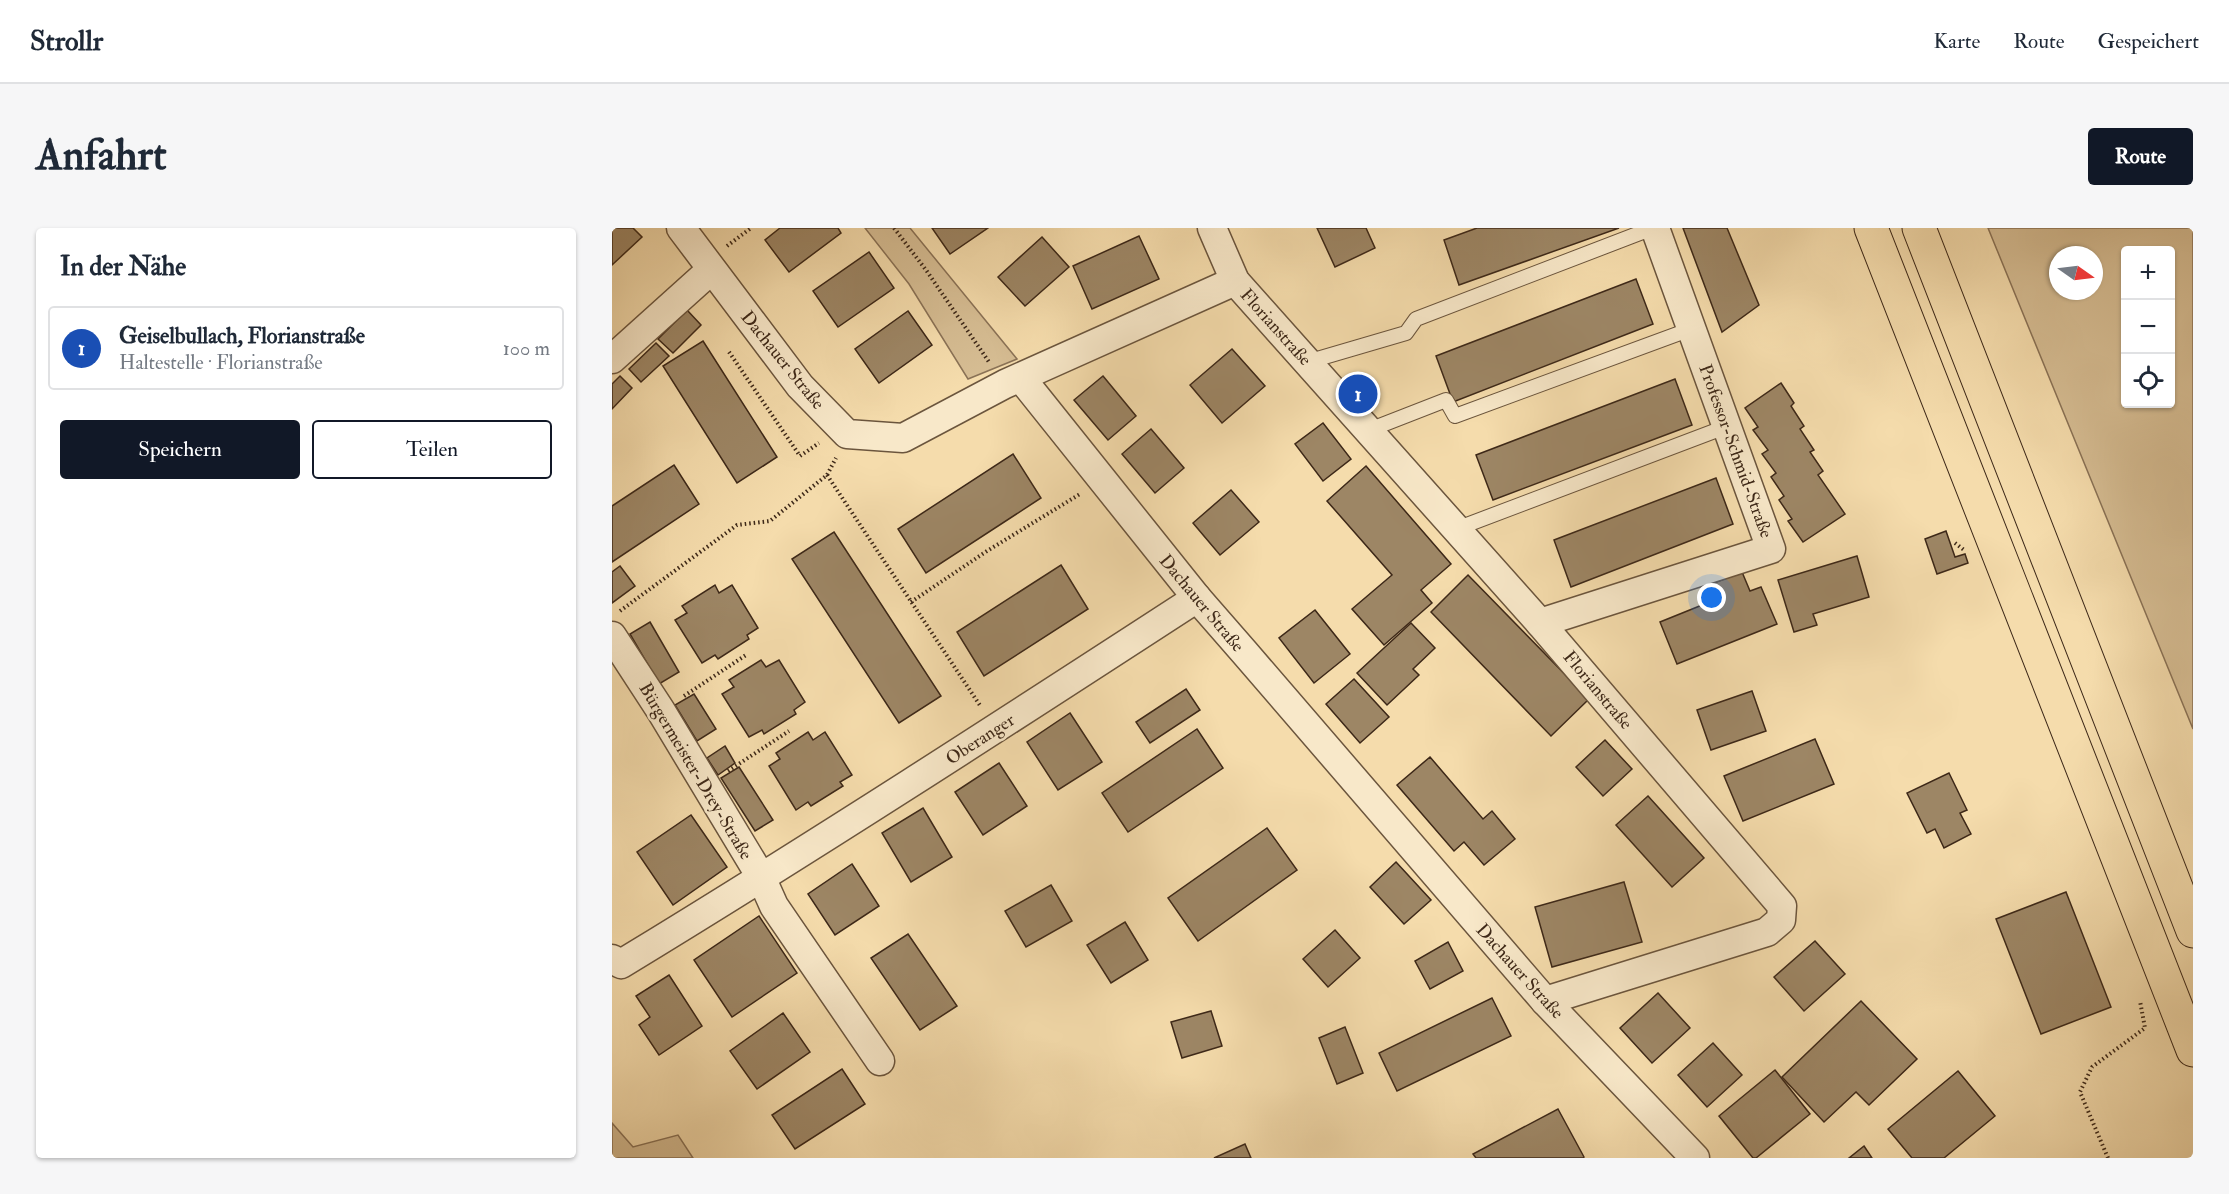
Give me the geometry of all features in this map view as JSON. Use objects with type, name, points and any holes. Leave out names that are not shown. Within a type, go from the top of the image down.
[{"type":"highway","points":[[1871,228],[2193,1050]]},
{"type":"highway","points":[[1919,228],[2193,932]]},
{"type":"street","name":"Dachauer Straße","points":[[681,228],[800,386],[844,431]]},
{"type":"street","name":"Florianstraße","points":[[1212,228],[1235,281],[1540,623],[1782,906],[1781,920],[1767,932],[1545,1001]]},
{"type":"street","name":"Professor-Schmid-Straße","points":[[1540,623],[1771,549],[1654,228]]},
{"type":"street","points":[[612,359],[711,270]]},
{"type":"street","name":"Florianstraße","points":[[1013,381],[1235,281]]},
{"type":"street","name":"Dachauer Straße","points":[[1013,381],[1102,480],[1197,598],[1545,1001],[1695,1158]]},
{"type":"street","points":[[844,431],[903,438],[1013,381]]},
{"type":"street","name":"Oberanger","points":[[612,959],[621,964],[996,728],[1197,598]]},
{"type":"street","name":"Bürgermeister-Drey-Straße","points":[[612,636],[661,711],[761,877]]},
{"type":"street","points":[[761,877],[774,906],[880,1061]]},
{"type":"lane","points":[[1307,362],[1406,333],[1416,319],[1654,228]]},
{"type":"lane","points":[[1369,430],[1446,400],[1455,416],[1691,329]]},
{"type":"lane","points":[[1456,529],[1728,426]]},
{"type":"path","points":[[894,228],[926,270],[955,316],[1013,381]]},
{"type":"path","points":[[729,352],[800,456],[844,431]]},
{"type":"path","points":[[612,617],[737,525],[770,521],[827,475],[844,431]]},
{"type":"path","points":[[827,475],[996,728]]},
{"type":"path","points":[[911,602],[987,551],[1102,480]]},
{"type":"path","points":[[1955,543],[1967,552]]},
{"type":"path","points":[[661,711],[746,656]]},
{"type":"path","points":[[705,786],[789,731]]},
{"type":"path","points":[[2108,1158],[2080,1092],[2092,1067],[2145,1028],[2139,997]]},
{"type":"shaded area","points":[[865,228],[910,228],[1017,359],[968,379],[909,284]]},
{"type":"shaded area","points":[[1988,228],[2193,228],[2193,729]]},
{"type":"shaded area","points":[[612,1123],[633,1147],[678,1135],[693,1158],[612,1158]]},
{"type":"building","points":[[612,228],[633,228],[642,237],[612,265]]},
{"type":"building","points":[[780,228],[838,228],[841,233],[789,272],[765,240]]},
{"type":"building","points":[[932,228],[988,228],[950,254]]},
{"type":"building","points":[[1317,228],[1366,228],[1375,248],[1335,267]]},
{"type":"building","points":[[1477,228],[1619,228],[1459,285],[1444,240]]},
{"type":"building","points":[[1683,228],[1727,228],[1759,305],[1722,332]]},
{"type":"building","points":[[1139,236],[1159,279],[1092,309],[1073,266]]},
{"type":"building","points":[[1042,237],[1069,267],[1025,306],[998,277]]},
{"type":"building","points":[[869,252],[894,288],[838,327],[813,291]]},
{"type":"building","points":[[1636,279],[1653,324],[1453,402],[1436,356]]},
{"type":"building","points":[[687,310],[701,325],[673,353],[658,339]]},
{"type":"building","points":[[908,311],[932,345],[879,383],[855,349]]},
{"type":"building","points":[[703,341],[777,457],[737,483],[663,366]]},
{"type":"building","points":[[656,343],[669,356],[641,382],[629,369]]},
{"type":"building","points":[[1232,349],[1265,386],[1222,423],[1190,385]]},
{"type":"building","points":[[620,376],[632,388],[612,409],[612,384]]},
{"type":"building","points":[[1103,376],[1136,416],[1108,440],[1074,400]]},
{"type":"building","points":[[1675,379],[1692,425],[1493,500],[1476,455]]},
{"type":"building","points":[[1781,383],[1794,403],[1791,406],[1804,426],[1800,429],[1814,450],[1810,452],[1823,471],[1818,475],[1845,514],[1803,542],[1788,521],[1792,519],[1779,500],[1784,496],[1771,477],[1776,473],[1762,454],[1768,450],[1753,430],[1758,427],[1745,408]]},
{"type":"building","points":[[1323,423],[1351,459],[1323,481],[1295,444]]},
{"type":"building","points":[[1151,429],[1184,468],[1155,493],[1122,454]]},
{"type":"building","points":[[1013,454],[1041,498],[926,573],[898,529]]},
{"type":"building","points":[[674,465],[699,504],[612,562],[612,506]]},
{"type":"building","points":[[1366,466],[1451,564],[1421,590],[1432,603],[1384,645],[1352,609],[1392,575],[1327,501]]},
{"type":"building","points":[[1716,478],[1733,524],[1571,587],[1554,540]]},
{"type":"building","points":[[1231,490],[1259,522],[1220,555],[1193,523]]},
{"type":"building","points":[[1946,531],[1955,557],[1965,554],[1968,563],[1937,574],[1925,539]]},
{"type":"building","points":[[834,532],[941,696],[899,723],[792,559]]},
{"type":"building","points":[[1857,556],[1869,597],[1813,614],[1817,625],[1794,632],[1778,580]]},
{"type":"building","points":[[1061,565],[1088,609],[984,676],[957,632]]},
{"type":"building","points":[[620,566],[635,586],[612,603],[612,572]]},
{"type":"building","points":[[1742,572],[1750,591],[1761,587],[1777,624],[1677,664],[1660,622],[1712,601],[1706,586]]},
{"type":"building","points":[[1468,575],[1589,699],[1551,736],[1431,612]]},
{"type":"building","points":[[715,585],[719,593],[732,585],[758,628],[747,635],[749,639],[718,659],[715,655],[702,663],[675,620],[687,613],[682,606]]},
{"type":"building","points":[[1315,610],[1350,654],[1314,683],[1279,638]]},
{"type":"building","points":[[650,622],[679,672],[659,684],[630,634]]},
{"type":"building","points":[[1411,623],[1435,648],[1413,669],[1419,675],[1387,705],[1357,673]]},
{"type":"building","points":[[761,660],[766,667],[779,660],[805,702],[794,710],[796,714],[764,734],[762,730],[749,737],[722,694],[734,687],[729,680]]},
{"type":"building","points":[[1354,679],[1389,717],[1360,743],[1326,704]]},
{"type":"building","points":[[1186,689],[1200,710],[1150,743],[1136,722]]},
{"type":"building","points":[[1752,691],[1766,731],[1711,750],[1697,710]]},
{"type":"building","points":[[694,694],[716,729],[697,741],[675,705]]},
{"type":"building","points":[[1070,713],[1102,762],[1058,790],[1027,742]]},
{"type":"building","points":[[1197,729],[1223,768],[1128,832],[1102,793]]},
{"type":"building","points":[[808,732],[813,740],[825,732],[852,775],[840,782],[843,786],[811,806],[808,802],[796,810],[769,766],[780,759],[776,753]]},
{"type":"building","points":[[1815,739],[1834,784],[1743,821],[1724,776]]},
{"type":"building","points":[[1605,740],[1632,769],[1603,796],[1576,767]]},
{"type":"building","points":[[725,746],[735,763],[718,775],[707,758]]},
{"type":"building","points":[[1430,757],[1483,819],[1492,811],[1515,839],[1484,865],[1464,842],[1454,851],[1397,785]]},
{"type":"building","points":[[999,763],[1027,806],[983,835],[955,792]]},
{"type":"building","points":[[739,767],[773,820],[755,831],[721,778]]},
{"type":"building","points":[[1949,773],[1967,810],[1960,813],[1971,834],[1944,848],[1935,829],[1927,833],[1907,793]]},
{"type":"building","points":[[1648,796],[1704,858],[1672,887],[1616,825]]},
{"type":"building","points":[[923,808],[952,857],[911,882],[882,833]]},
{"type":"building","points":[[691,815],[727,867],[673,905],[637,852]]},
{"type":"building","points":[[1267,828],[1297,870],[1198,941],[1168,898]]},
{"type":"building","points":[[1396,862],[1431,900],[1404,924],[1370,887]]},
{"type":"building","points":[[852,864],[879,906],[835,935],[808,894]]},
{"type":"building","points":[[1624,882],[1642,942],[1552,967],[1535,907]]},
{"type":"building","points":[[1051,885],[1072,921],[1026,947],[1005,911]]},
{"type":"building","points":[[2066,892],[2111,1007],[2041,1034],[1996,919]]},
{"type":"building","points":[[759,916],[797,973],[732,1017],[694,960]]},
{"type":"building","points":[[1125,922],[1148,960],[1111,983],[1087,945]]},
{"type":"building","points":[[1335,930],[1360,958],[1328,987],[1303,959]]},
{"type":"building","points":[[908,934],[957,1006],[920,1030],[871,958]]},
{"type":"building","points":[[1815,941],[1845,974],[1804,1011],[1774,977]]},
{"type":"building","points":[[1448,942],[1463,971],[1430,989],[1415,961]]},
{"type":"building","points":[[669,975],[702,1026],[659,1055],[639,1025],[650,1017],[636,996]]},
{"type":"building","points":[[1658,993],[1690,1028],[1652,1063],[1620,1028]]},
{"type":"building","points":[[1492,998],[1511,1036],[1397,1091],[1379,1053]]},
{"type":"building","points":[[1861,1001],[1917,1059],[1869,1105],[1856,1092],[1824,1122],[1782,1077]]},
{"type":"building","points":[[1211,1011],[1222,1046],[1182,1058],[1171,1022]]},
{"type":"building","points":[[783,1013],[810,1052],[757,1089],[730,1051]]},
{"type":"building","points":[[1345,1027],[1363,1073],[1337,1084],[1319,1038]]},
{"type":"building","points":[[1713,1043],[1742,1075],[1707,1107],[1678,1075]]},
{"type":"building","points":[[842,1069],[865,1104],[795,1149],[772,1115]]},
{"type":"building","points":[[1775,1070],[1810,1114],[1756,1158],[1753,1158],[1719,1116]]},
{"type":"building","points":[[1958,1071],[1995,1116],[1944,1158],[1912,1158],[1888,1129]]},
{"type":"building","points":[[1558,1109],[1583,1158],[1476,1158],[1473,1154]]},
{"type":"building","points":[[1245,1144],[1251,1158],[1214,1158]]},
{"type":"building","points":[[1864,1146],[1872,1158],[1849,1158]]},
{"type":"place","name":"Geiselbullach, Florianstraße","points":[[1358,394]]}]
